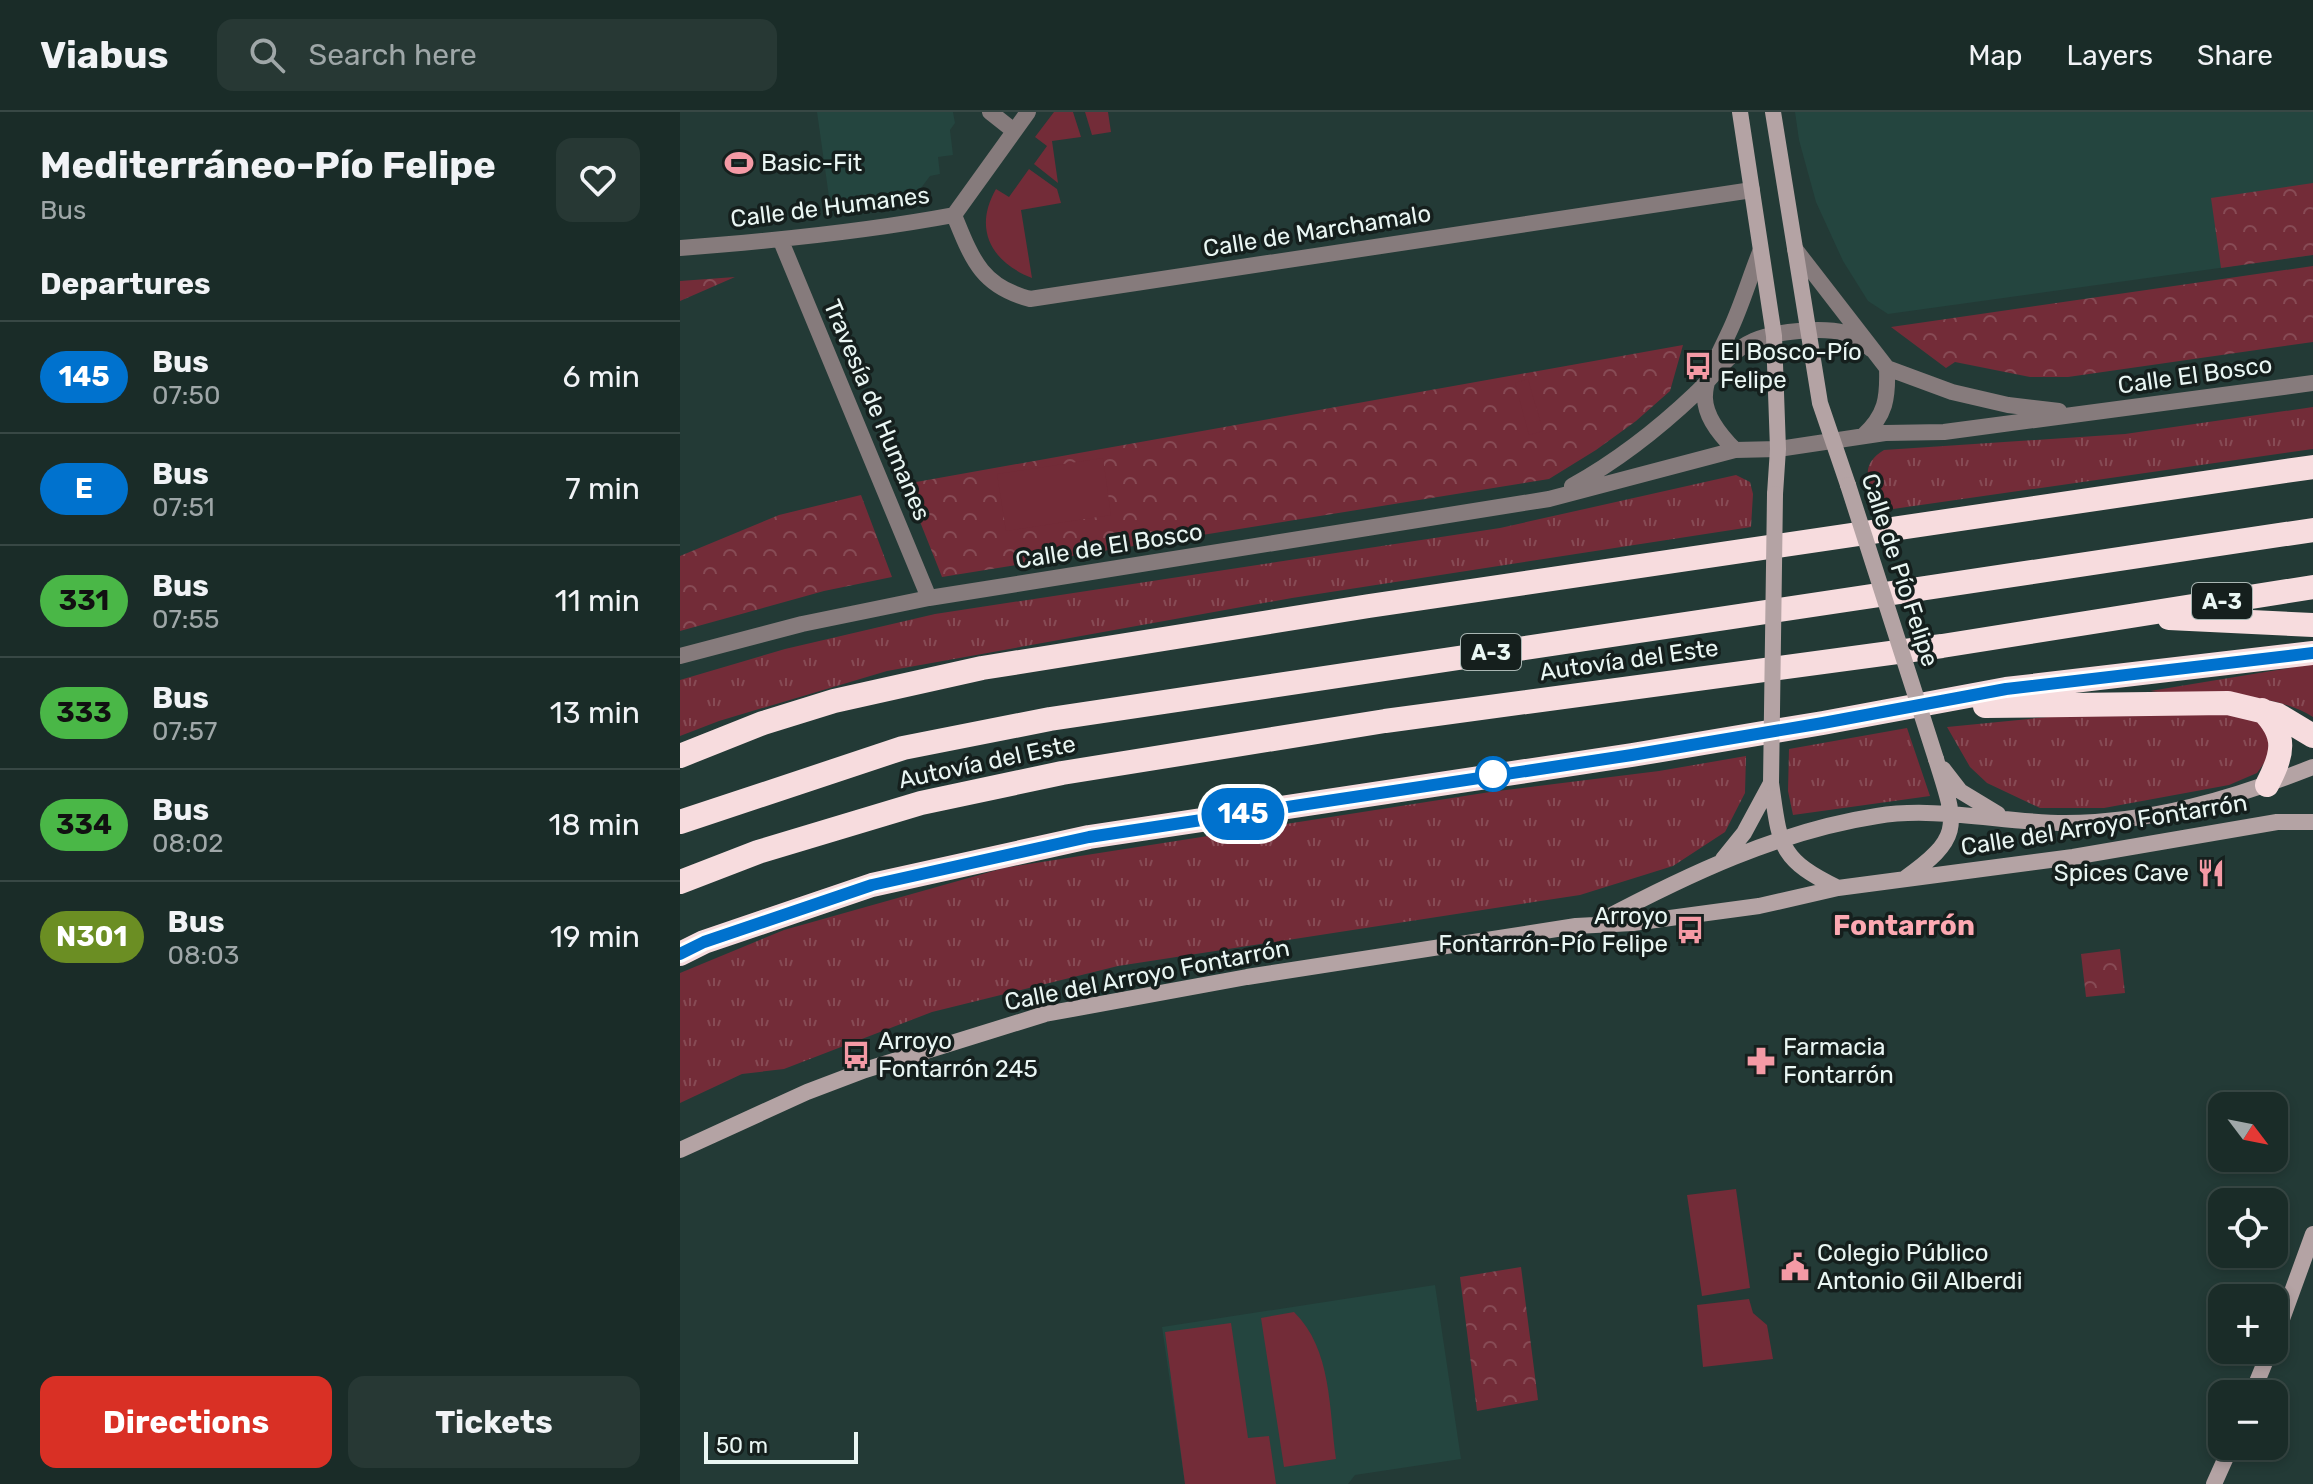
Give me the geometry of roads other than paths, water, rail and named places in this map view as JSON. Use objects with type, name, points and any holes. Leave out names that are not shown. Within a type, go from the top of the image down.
[{"type":"highway","points":[[680,756],[763,723],[834,701],[982,668],[1369,606],[2313,467]]},
{"type":"highway","name":"Autovía del Este","points":[[680,822],[903,748],[1050,719],[2313,530]]},
{"type":"highway","name":"Autovía del Este","points":[[680,882],[758,852],[921,803],[1062,773],[1385,721],[1942,646],[2313,587]]},
{"type":"highway","points":[[2130,614],[2199,621],[2313,625]]},
{"type":"highway","points":[[680,954],[704,942],[872,885],[1089,837],[1823,723],[2006,689],[2313,653]]},
{"type":"highway","points":[[1823,723],[1989,706],[2228,703],[2278,715],[2313,736]]},
{"type":"highway","points":[[2262,710],[2279,732],[2281,750],[2267,785]]},
{"type":"street","points":[[990,112],[1014,131]]},
{"type":"street","name":"Calle de Humanes","points":[[680,248],[876,230],[954,215],[1028,112]]},
{"type":"street","points":[[1740,112],[1774,336],[1778,449],[1771,783],[1780,839],[1794,863],[1838,888]]},
{"type":"street","name":"Calle de Pío Felipe","points":[[1773,112],[1820,403],[1936,759]]},
{"type":"street","name":"Calle de Marchamalo","points":[[954,215],[976,263],[990,282],[1009,293],[1030,299],[1752,190]]},
{"type":"street","name":"Travesía de Humanes","points":[[781,241],[929,598]]},
{"type":"street","name":"Calle de Pío Felipe","points":[[1795,249],[1887,368]]},
{"type":"street","points":[[1760,252],[1704,386],[1708,412],[1715,429],[1735,450],[1778,449],[1862,437],[1877,423],[1884,407],[1888,389],[1887,368]]},
{"type":"street","name":"Calle de Pío Felipe","points":[[1704,386],[1725,360],[1754,340],[1824,330],[1848,334],[1871,349]]},
{"type":"street","name":"Calle El Bosco","points":[[1887,368],[1952,392],[2008,405],[2084,415]]},
{"type":"street","name":"Calle El Bosco","points":[[1862,437],[1885,433],[1944,432],[2313,383]]},
{"type":"street","name":"Calle de El Bosco","points":[[1549,499],[1610,465],[1704,386]]},
{"type":"street","name":"Calle de El Bosco","points":[[680,656],[802,624],[929,598],[1549,499],[1735,450]]},
{"type":"street","points":[[1936,759],[1960,791],[2010,820]]},
{"type":"street","name":"Calle del Arroyo Fontarrón","points":[[1903,879],[1933,858],[1946,841],[1953,814],[1936,759]]},
{"type":"street","name":"Calle del Arroyo Fontarrón","points":[[1595,924],[1722,861],[1780,839],[1879,815],[1953,814],[2066,823],[2107,821],[2182,810],[2267,785],[2313,767]]},
{"type":"street","name":"Calle del Arroyo Fontarrón","points":[[1722,861],[1744,833],[1771,783]]},
{"type":"street","name":"Calle del Arroyo Fontarrón","points":[[680,1150],[807,1092],[865,1070],[1045,1014],[1247,977],[1595,924],[1633,923],[1759,906],[1838,888],[2073,857],[2277,822],[2313,822]]},
{"type":"street","points":[[2288,1303],[2313,1234]]},
{"type":"street","points":[[2214,1484],[2225,1460]]},
{"type":"place","name":"Basic-Fit","points":[[739,163]]},
{"type":"place","name":"El Bosco-Pío Felipe","points":[[1698,366]]},
{"type":"place","name":"Spices Cave","points":[[2211,873]]},
{"type":"place","name":"Arroyo Fontarrón-Pío Felipe","points":[[1690,930]]},
{"type":"place","name":"Arroyo Fontarrón 245","points":[[856,1055]]},
{"type":"place","name":"Farmacia Fontarrón","points":[[1761,1061]]},
{"type":"place","name":"Colegio Público Antonio Gil Alberdi","points":[[1795,1267]]},
{"type":"district","name":"Fontarrón","points":[[1904,925]]}]
